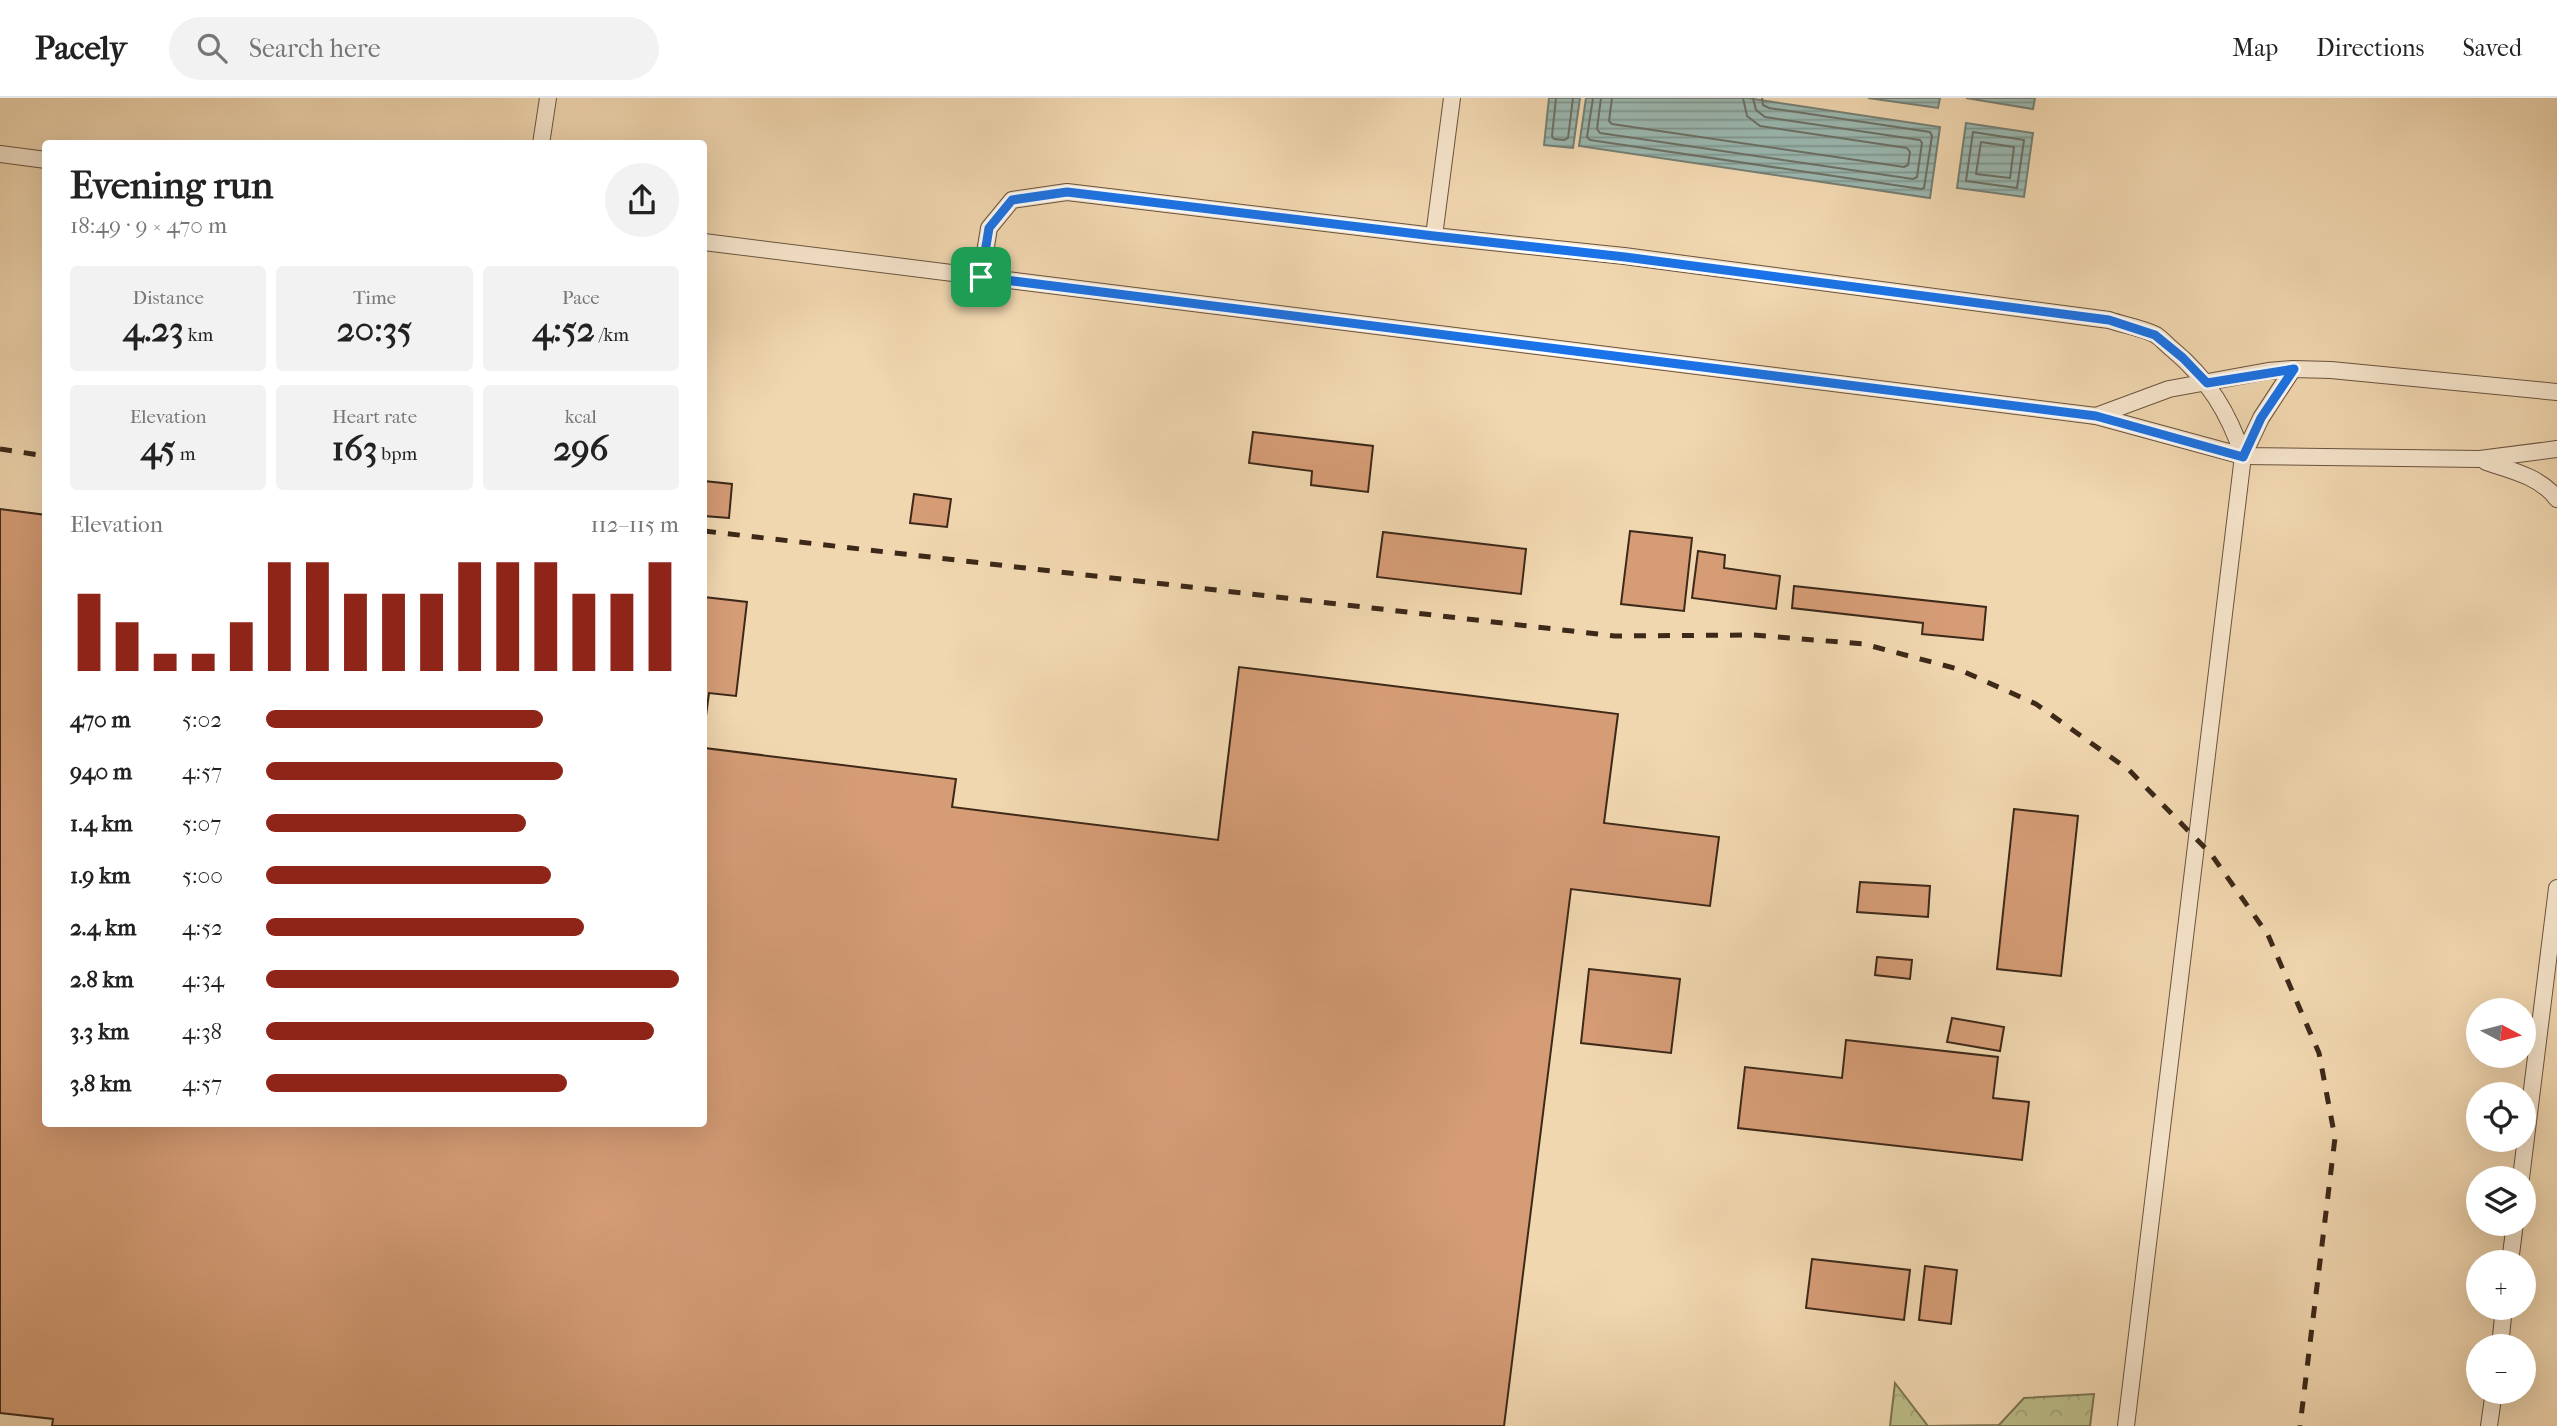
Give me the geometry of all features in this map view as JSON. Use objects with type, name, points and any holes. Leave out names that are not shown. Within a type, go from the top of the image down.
[{"type":"lane","points":[[542,140],[548,98]]},
{"type":"lane","points":[[1434,236],[1452,98]]},
{"type":"lane","points":[[0,154],[42,159]]},
{"type":"lane","points":[[981,277],[989,228],[1012,200],[1067,192],[1625,257],[2109,320],[2155,335],[2183,358],[2207,383],[2234,428],[2243,457]]},
{"type":"lane","points":[[707,242],[2096,416],[2243,457],[2480,459],[2557,449]]},
{"type":"lane","points":[[2096,416],[2169,389],[2294,369],[2331,370],[2557,392]]},
{"type":"lane","points":[[2126,1426],[2243,457],[2261,418],[2294,369]]},
{"type":"lane","points":[[2480,459],[2523,473],[2557,499]]},
{"type":"lane","points":[[2522,1166],[2557,888]]},
{"type":"lane","points":[[2489,1426],[2492,1404]]},
{"type":"green space","points":[[1895,1383],[1928,1426],[1890,1426]]},
{"type":"green space","points":[[2094,1394],[2090,1426],[1928,1426],[1999,1425],[2024,1398]]},
{"type":"water","points":[[1549,98],[1580,98],[1573,148],[1544,145]]},
{"type":"water","points":[[1586,98],[1747,98],[1940,127],[1930,198],[1579,146]]},
{"type":"water","points":[[1868,98],[1940,98],[1938,108]]},
{"type":"water","points":[[1966,98],[2035,98],[2033,109]]},
{"type":"water","points":[[1966,123],[2033,133],[2024,197],[1957,188]]},
{"type":"building","points":[[1253,432],[1373,446],[1368,492],[1311,485],[1312,471],[1249,463]]},
{"type":"building","points":[[707,481],[732,484],[729,518],[707,516]]},
{"type":"building","points":[[914,494],[951,499],[947,527],[910,523]]},
{"type":"building","points":[[0,509],[42,514],[42,1127],[707,1127],[707,748],[956,779],[952,807],[1218,840],[1239,667],[1618,714],[1604,823],[1719,837],[1710,906],[1571,889],[1504,1426],[52,1426],[53,1419],[0,1413]]},
{"type":"building","points":[[1630,531],[1692,538],[1684,611],[1621,604]]},
{"type":"building","points":[[1383,532],[1526,549],[1521,594],[1377,577]]},
{"type":"building","points":[[1698,551],[1725,555],[1724,568],[1780,576],[1776,609],[1692,598]]},
{"type":"building","points":[[1794,586],[1986,607],[1983,640],[1922,634],[1923,623],[1792,608]]},
{"type":"building","points":[[707,597],[747,602],[736,696],[709,693],[707,708]]},
{"type":"building","points":[[2014,809],[2078,816],[2061,976],[1997,969]]},
{"type":"building","points":[[1860,882],[1930,886],[1928,917],[1857,912]]},
{"type":"building","points":[[1877,957],[1912,960],[1910,979],[1875,975]]},
{"type":"building","points":[[1589,969],[1680,979],[1671,1053],[1581,1043]]},
{"type":"building","points":[[1952,1018],[2004,1027],[2000,1051],[1947,1042]]},
{"type":"building","points":[[1846,1040],[1998,1057],[1993,1098],[2029,1102],[2022,1160],[1738,1128],[1745,1067],[1842,1078]]},
{"type":"building","points":[[1812,1259],[1910,1270],[1904,1320],[1806,1308]]},
{"type":"building","points":[[1925,1266],[1957,1270],[1951,1324],[1919,1320]]},
{"type":"railway","points":[[0,449],[42,455]]},
{"type":"railway","points":[[707,531],[1615,636],[1754,635],[1864,644],[1958,669],[2036,704],[2129,770],[2211,854],[2268,935],[2319,1053],[2335,1138],[2300,1426]]},
{"type":"route","points":[[1067,192],[1625,257],[2109,320],[2155,335],[2207,383],[2268,371],[2294,369],[2261,418],[2243,457],[2096,416],[981,277],[989,228],[1012,200],[1067,192]]}]
